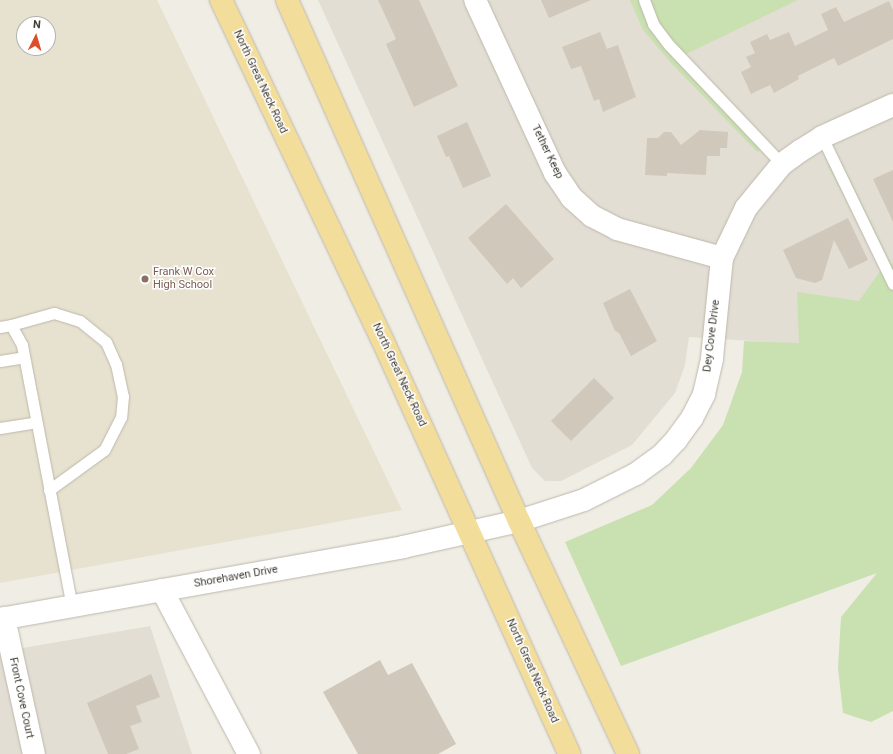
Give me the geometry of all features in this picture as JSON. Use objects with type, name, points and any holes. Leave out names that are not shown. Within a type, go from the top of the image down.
[{"type":"main road","name":"North Great Neck Road","points":[[221,0],[382,339],[570,754]]},
{"type":"main road","points":[[287,0],[519,521],[628,754]]},
{"type":"street","name":"Tether Keep","points":[[476,0],[555,173],[572,198],[592,216],[617,229],[722,258]]},
{"type":"street","name":"Dey Cove Drive","points":[[470,531],[519,521],[584,500],[636,474],[662,455],[676,440],[692,418],[704,394],[712,358],[722,258],[746,208],[782,164],[822,137],[893,105]]},
{"type":"street","name":"Shorehaven Drive","points":[[2,618],[403,547],[470,531]]},
{"type":"street","points":[[162,590],[249,754]]},
{"type":"street","name":"Front Cove Court","points":[[2,618],[34,754]]},
{"type":"lane","points":[[644,0],[653,24],[669,45],[782,164]]},
{"type":"lane","points":[[822,137],[893,284]]},
{"type":"lane","points":[[49,490],[104,450],[121,416],[123,396],[116,364],[106,342],[80,321],[54,314],[6,326],[22,345],[49,490],[72,606]]},
{"type":"lane","points":[[0,361],[24,357]]},
{"type":"lane","points":[[0,428],[36,422]]},
{"type":"shaded area","name":"Frank W Cox High School","points":[[0,0],[157,0],[402,510],[0,583]]},
{"type":"shaded area","points":[[318,0],[893,0],[893,322],[799,344],[689,337],[685,365],[675,393],[632,445],[561,481],[545,481],[532,468]]},
{"type":"shaded area","points":[[150,626],[192,754],[0,754],[0,652]]},
{"type":"green space","points":[[630,0],[798,0],[684,55],[769,145],[757,152],[670,62],[643,30]]},
{"type":"green space","points":[[841,161],[891,264],[893,263],[893,711],[871,722],[843,713],[838,668],[841,617],[877,573],[621,666],[565,542],[652,505],[691,468],[723,425],[742,372],[744,341],[799,343],[797,292],[859,301],[881,270],[828,165]]},
{"type":"building","points":[[378,0],[419,0],[458,86],[414,107],[386,44],[396,39]]},
{"type":"building","points":[[541,0],[591,0],[549,18]]},
{"type":"building","points":[[889,1],[893,10],[893,39],[838,66],[834,58],[798,76],[799,79],[774,93],[770,85],[751,94],[741,72],[751,67],[746,57],[755,53],[750,42],[767,34],[770,40],[789,32],[795,46],[828,30],[821,14],[836,7],[844,22]]},
{"type":"building","points":[[600,32],[607,49],[618,45],[636,97],[603,112],[599,99],[594,101],[581,66],[571,69],[562,47]]},
{"type":"building","points":[[467,122],[491,176],[463,188],[449,156],[446,157],[437,136]]},
{"type":"building","points":[[700,130],[728,132],[727,148],[720,148],[720,156],[707,156],[706,175],[667,173],[667,176],[645,175],[647,138],[658,138],[664,132],[671,132],[681,145]]},
{"type":"building","points":[[893,170],[893,222],[873,179]]},
{"type":"building","points":[[506,204],[554,259],[521,288],[513,278],[507,284],[468,238]]},
{"type":"building","points":[[848,218],[868,260],[849,269],[834,240],[822,280],[815,283],[796,278],[783,250]]},
{"type":"building","points":[[630,289],[657,341],[631,356],[619,333],[615,331],[603,303]]},
{"type":"building","points":[[594,378],[614,398],[571,441],[551,421]]},
{"type":"building","points":[[380,660],[388,675],[412,663],[456,744],[438,754],[358,754],[323,692]]},
{"type":"building","points":[[151,674],[160,697],[136,706],[142,722],[130,726],[139,749],[126,754],[108,754],[87,703]]},
{"type":"place","name":"Frank W Cox High School","points":[[145,279]]}]
